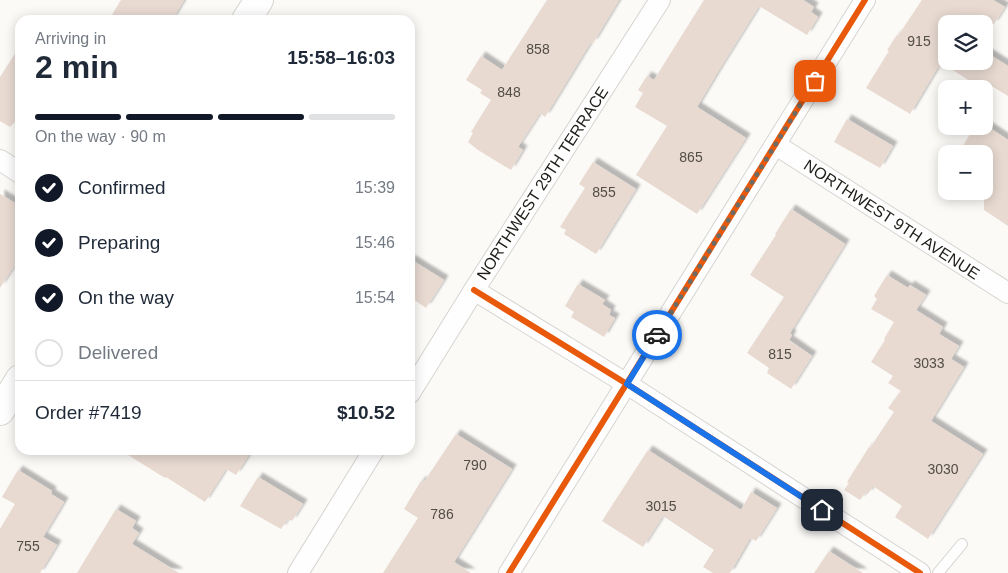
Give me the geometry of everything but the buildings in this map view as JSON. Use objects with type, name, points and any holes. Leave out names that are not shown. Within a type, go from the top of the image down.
[{"type":"street","points":[[249,15],[259,0]]},
{"type":"street","name":"NORTHWEST 29TH TERRACE","points":[[415,385],[660,0]]},
{"type":"street","points":[[509,573],[865,0]]},
{"type":"street","name":"NORTHWEST 9TH AVENUE","points":[[776,145],[1008,293]]},
{"type":"street","points":[[0,160],[15,170]]},
{"type":"street","points":[[474,290],[627,384],[920,573]]},
{"type":"street","points":[[0,411],[15,387]]},
{"type":"street","points":[[298,573],[371,455]]},
{"type":"lane","points":[[938,573],[962,544]]},
{"type":"cycle path","points":[[509,573],[865,0]]},
{"type":"cycle path","points":[[474,290],[627,384],[920,573]]},
{"type":"way so far","points":[[657,335],[815,81]]},
{"type":"route","points":[[657,335],[627,384],[822,510]]}]
